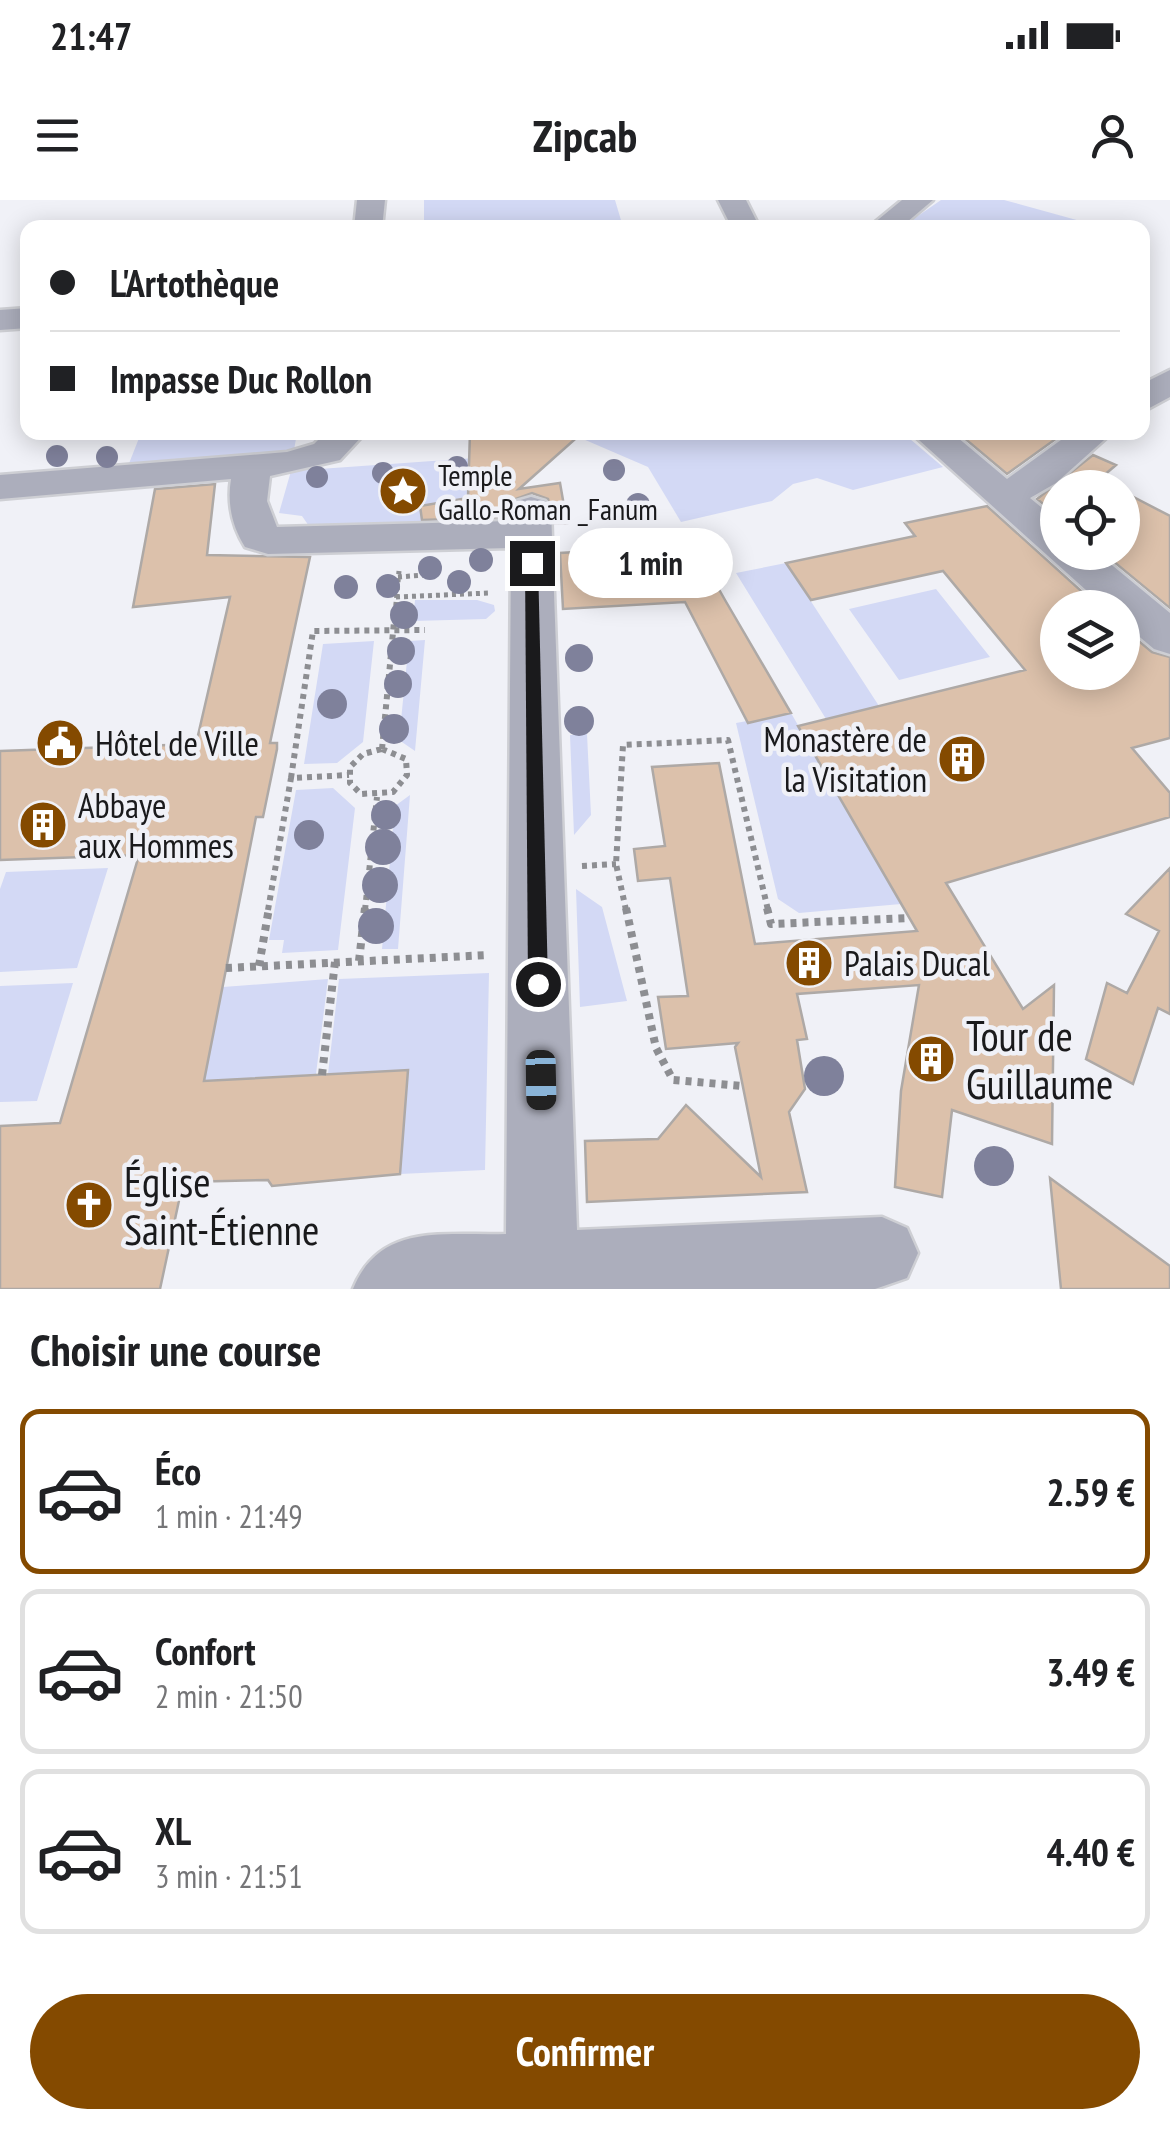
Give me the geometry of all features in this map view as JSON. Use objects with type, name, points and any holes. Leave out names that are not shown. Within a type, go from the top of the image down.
[{"type":"street","points":[[892,220],[918,200]]},
{"type":"street","points":[[1150,396],[1170,380]]},
{"type":"street","points":[[0,487],[290,463],[326,452],[339,440]]},
{"type":"street","points":[[937,440],[1040,528]]},
{"type":"street","points":[[1003,497],[1042,475],[1085,440]]},
{"type":"street","points":[[252,466],[247,501],[260,538],[268,541],[531,545],[543,1195],[570,1275]]},
{"type":"street","points":[[1086,570],[1167,653]]},
{"type":"street","points":[[389,1289],[406,1274],[570,1275],[882,1254]]},
{"type":"path","points":[[396,596],[531,545]]},
{"type":"path","points":[[382,749],[399,562]]},
{"type":"path","points":[[259,966],[312,631],[425,630]]},
{"type":"path","points":[[743,1086],[673,1080],[656,1048],[616,864],[622,745],[728,740],[771,924],[909,918]]},
{"type":"path","points":[[382,749],[400,753],[410,766],[398,789],[376,797],[354,789],[348,776],[356,760],[382,749]]},
{"type":"path","points":[[291,778],[348,776]]},
{"type":"path","points":[[360,961],[376,797]]},
{"type":"path","points":[[226,968],[496,954]]},
{"type":"path","points":[[322,1075],[335,962]]},
{"type":"shaded area","points":[[424,200],[615,200],[621,220],[424,220]]},
{"type":"shaded area","points":[[941,200],[1004,200],[1077,220],[912,220]]},
{"type":"shaded area","points":[[138,440],[296,440],[293,456],[128,466]]},
{"type":"shaded area","points":[[585,440],[911,440],[943,467],[853,490],[817,478],[793,484],[772,501],[681,522],[648,467]]},
{"type":"shaded area","points":[[475,458],[468,526],[311,529],[302,516],[279,513],[291,471]]},
{"type":"shaded area","points":[[786,563],[879,706],[826,719],[736,573]]},
{"type":"shaded area","points":[[936,589],[990,657],[899,680],[849,609]]},
{"type":"shaded area","points":[[415,600],[477,600],[494,605],[495,611],[486,619],[413,621]]},
{"type":"shaded area","points":[[425,640],[415,751],[399,740],[409,641]]},
{"type":"shaded area","points":[[374,641],[363,742],[337,763],[304,764],[323,644]]},
{"type":"shaded area","points":[[791,713],[901,904],[799,913],[778,899],[736,723]]},
{"type":"shaded area","points":[[587,734],[591,815],[574,835],[570,735]]},
{"type":"shaded area","points":[[333,788],[355,808],[338,950],[282,953],[284,940],[269,940],[296,790]]},
{"type":"shaded area","points":[[410,795],[398,949],[382,949],[395,806]]},
{"type":"shaded area","points":[[108,868],[77,968],[0,972],[0,889],[6,872]]},
{"type":"shaded area","points":[[576,889],[602,907],[627,1001],[580,1007]]},
{"type":"shaded area","points":[[489,973],[485,1170],[400,1174],[407,1083],[363,1072],[328,1074],[339,979]]},
{"type":"shaded area","points":[[328,979],[316,1074],[243,1079],[197,1114],[223,987]]},
{"type":"shaded area","points":[[73,983],[37,1101],[0,1102],[0,986]]},
{"type":"building","points":[[470,440],[574,440],[519,489],[560,483],[567,523],[555,523],[548,499],[532,493],[513,500],[508,517],[422,520],[420,506],[468,498]]},
{"type":"building","points":[[967,440],[1054,440],[1007,474]]},
{"type":"building","points":[[1093,455],[1116,465],[1110,470],[1074,470]]},
{"type":"building","points":[[215,484],[207,555],[310,557],[270,743],[277,743],[277,749],[263,817],[256,817],[204,1081],[408,1070],[400,1174],[272,1186],[268,1180],[183,1182],[160,1289],[0,1289],[0,1126],[60,1123],[139,855],[0,860],[0,751],[196,744],[230,597],[133,607],[155,489]]},
{"type":"building","points":[[1140,500],[1170,516],[1170,608],[1124,570],[1140,570]]},
{"type":"building","points":[[987,506],[1040,554],[1040,570],[1058,570],[1080,590],[1040,590],[1040,690],[1140,690],[1140,642],[1152,652],[1170,657],[1170,738],[1132,748],[1170,793],[1170,817],[946,883],[1023,1009],[1054,985],[1052,1144],[952,1110],[942,1197],[895,1187],[901,1091],[919,985],[797,994],[807,1039],[797,1040],[805,1089],[789,1112],[807,1192],[587,1202],[585,1141],[658,1139],[686,1105],[761,1177],[735,1047],[738,1043],[666,1049],[658,997],[688,996],[670,878],[638,881],[634,849],[665,846],[652,767],[719,763],[755,944],[917,931],[798,726],[1025,670],[943,571],[811,600],[786,563],[915,536],[905,523]]},
{"type":"building","points":[[694,545],[791,713],[748,723],[685,602],[563,609],[560,553]]},
{"type":"building","points":[[1170,868],[1170,1014],[1158,1008],[1133,1084],[1086,1059],[1107,983],[1127,993],[1159,931],[1126,914]]},
{"type":"building","points":[[1050,1178],[1170,1266],[1170,1289],[1061,1289]]},
{"type":"place","name":"Temple Gallo-Roman _Fanum","points":[[403,491]]},
{"type":"place","name":"Hôtel de Ville","points":[[60,743]]},
{"type":"place","name":"Monastère de la Visitation","points":[[962,759]]},
{"type":"place","name":"Abbaye aux Hommes","points":[[43,825]]},
{"type":"place","name":"Palais Ducal","points":[[809,963]]},
{"type":"place","name":"Tour de Guillaume","points":[[931,1059]]},
{"type":"place","name":"Église Saint-Étienne","points":[[89,1205]]},
{"type":"route","points":[[532,563],[538,984]]}]
